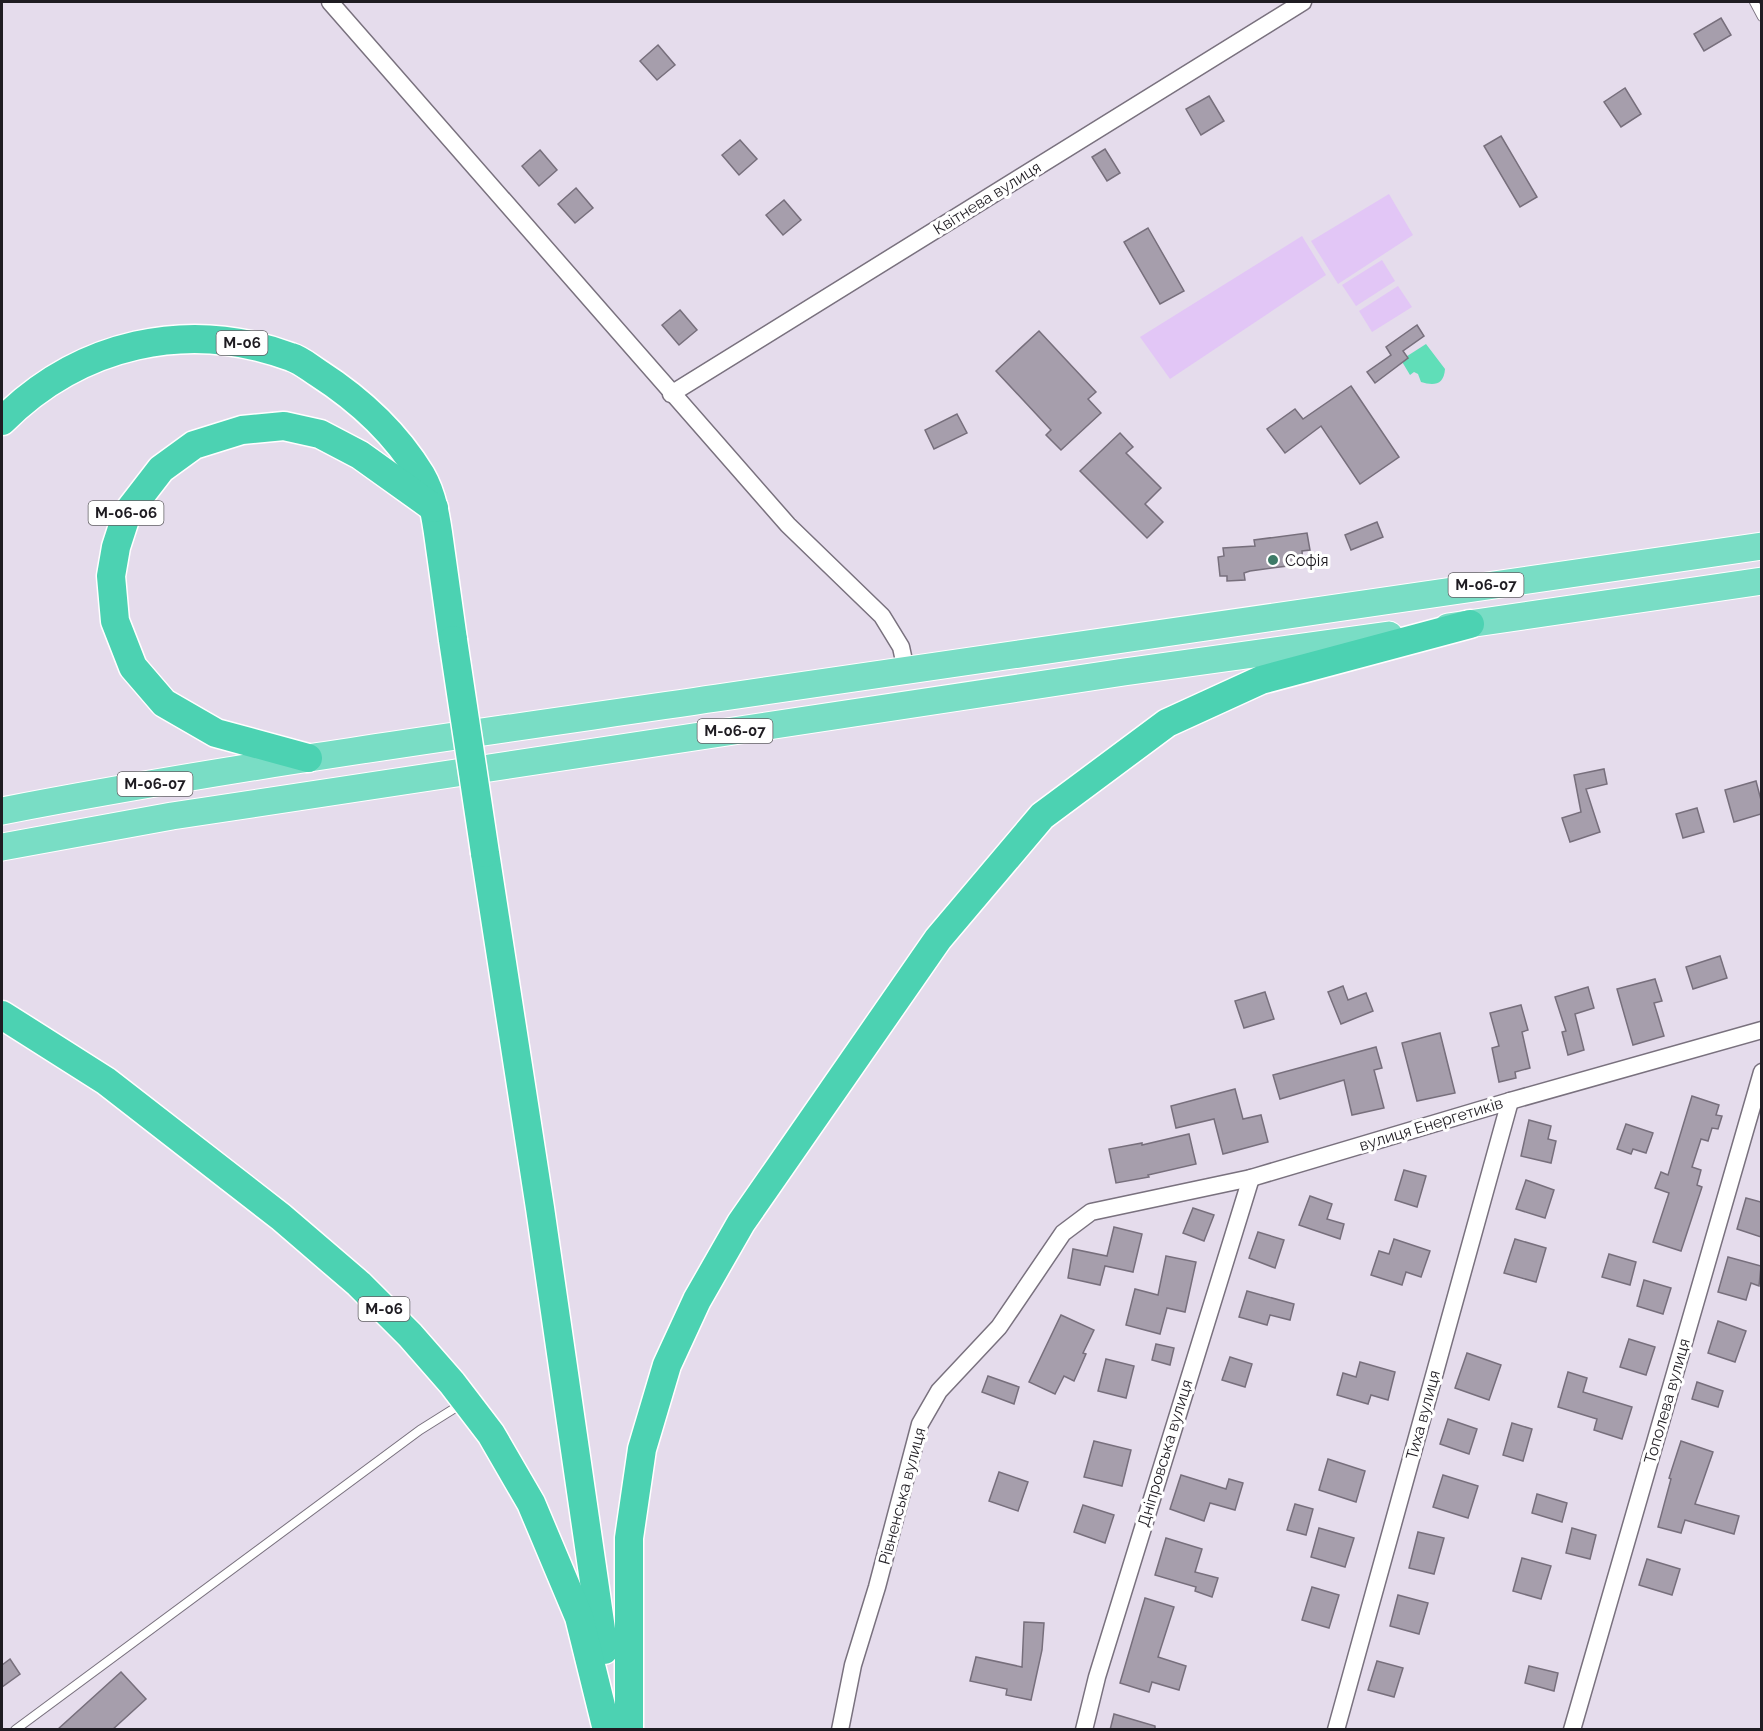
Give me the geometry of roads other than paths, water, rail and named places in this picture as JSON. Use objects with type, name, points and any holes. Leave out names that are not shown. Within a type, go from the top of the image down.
[{"type":"highway","name":"М-06","points":[[2,421],[19,404],[77,365],[142,343],[178,339],[237,342],[293,357],[345,390],[383,424],[421,476],[434,508],[616,1730]]},
{"type":"highway","name":"М-06-06","points":[[308,758],[216,734],[164,703],[134,667],[115,621],[111,576],[116,547],[127,513],[161,469],[194,445],[242,430],[284,426],[320,434],[360,455],[434,508]]},
{"type":"highway","points":[[629,1730],[629,1538],[642,1449],[667,1365],[697,1300],[741,1222],[938,939],[1042,816],[1167,723],[1261,680],[1470,624]]},
{"type":"highway","name":"М-06","points":[[2,1015],[106,1081],[281,1217],[359,1284],[402,1327],[466,1401],[491,1434],[531,1503],[579,1617],[607,1730]]},
{"type":"main road","name":"М-06-07","points":[[2,811],[308,758],[1761,546]]},
{"type":"main road","name":"М-06-07","points":[[2,848],[172,816],[484,768],[1124,672],[1761,581]]},
{"type":"street","points":[[330,2],[670,393],[788,525],[882,616],[901,647],[906,670]]},
{"type":"street","name":"Квітнева вулиця","points":[[670,393],[1303,2]]},
{"type":"street","name":"вулиця Енергетиків","points":[[1095,1211],[1251,1178],[1761,1030]]},
{"type":"street","name":"Тополева вулиця","points":[[1572,1730],[1761,1072]]},
{"type":"street","name":"Тиха вулиця","points":[[1336,1730],[1510,1101]]},
{"type":"street","name":"Дніпровська вулиця","points":[[1084,1730],[1100,1665],[1251,1178]]},
{"type":"street","name":"Рівненська вулиця","points":[[840,1730],[853,1665],[877,1587],[920,1424],[939,1391],[999,1327],[1063,1233],[1095,1211]]},
{"type":"lane","points":[[1754,2],[1761,17]]},
{"type":"lane","points":[[15,1730],[420,1430],[466,1401]]},
{"type":"place","name":"Софія","points":[[1273,560]]}]
